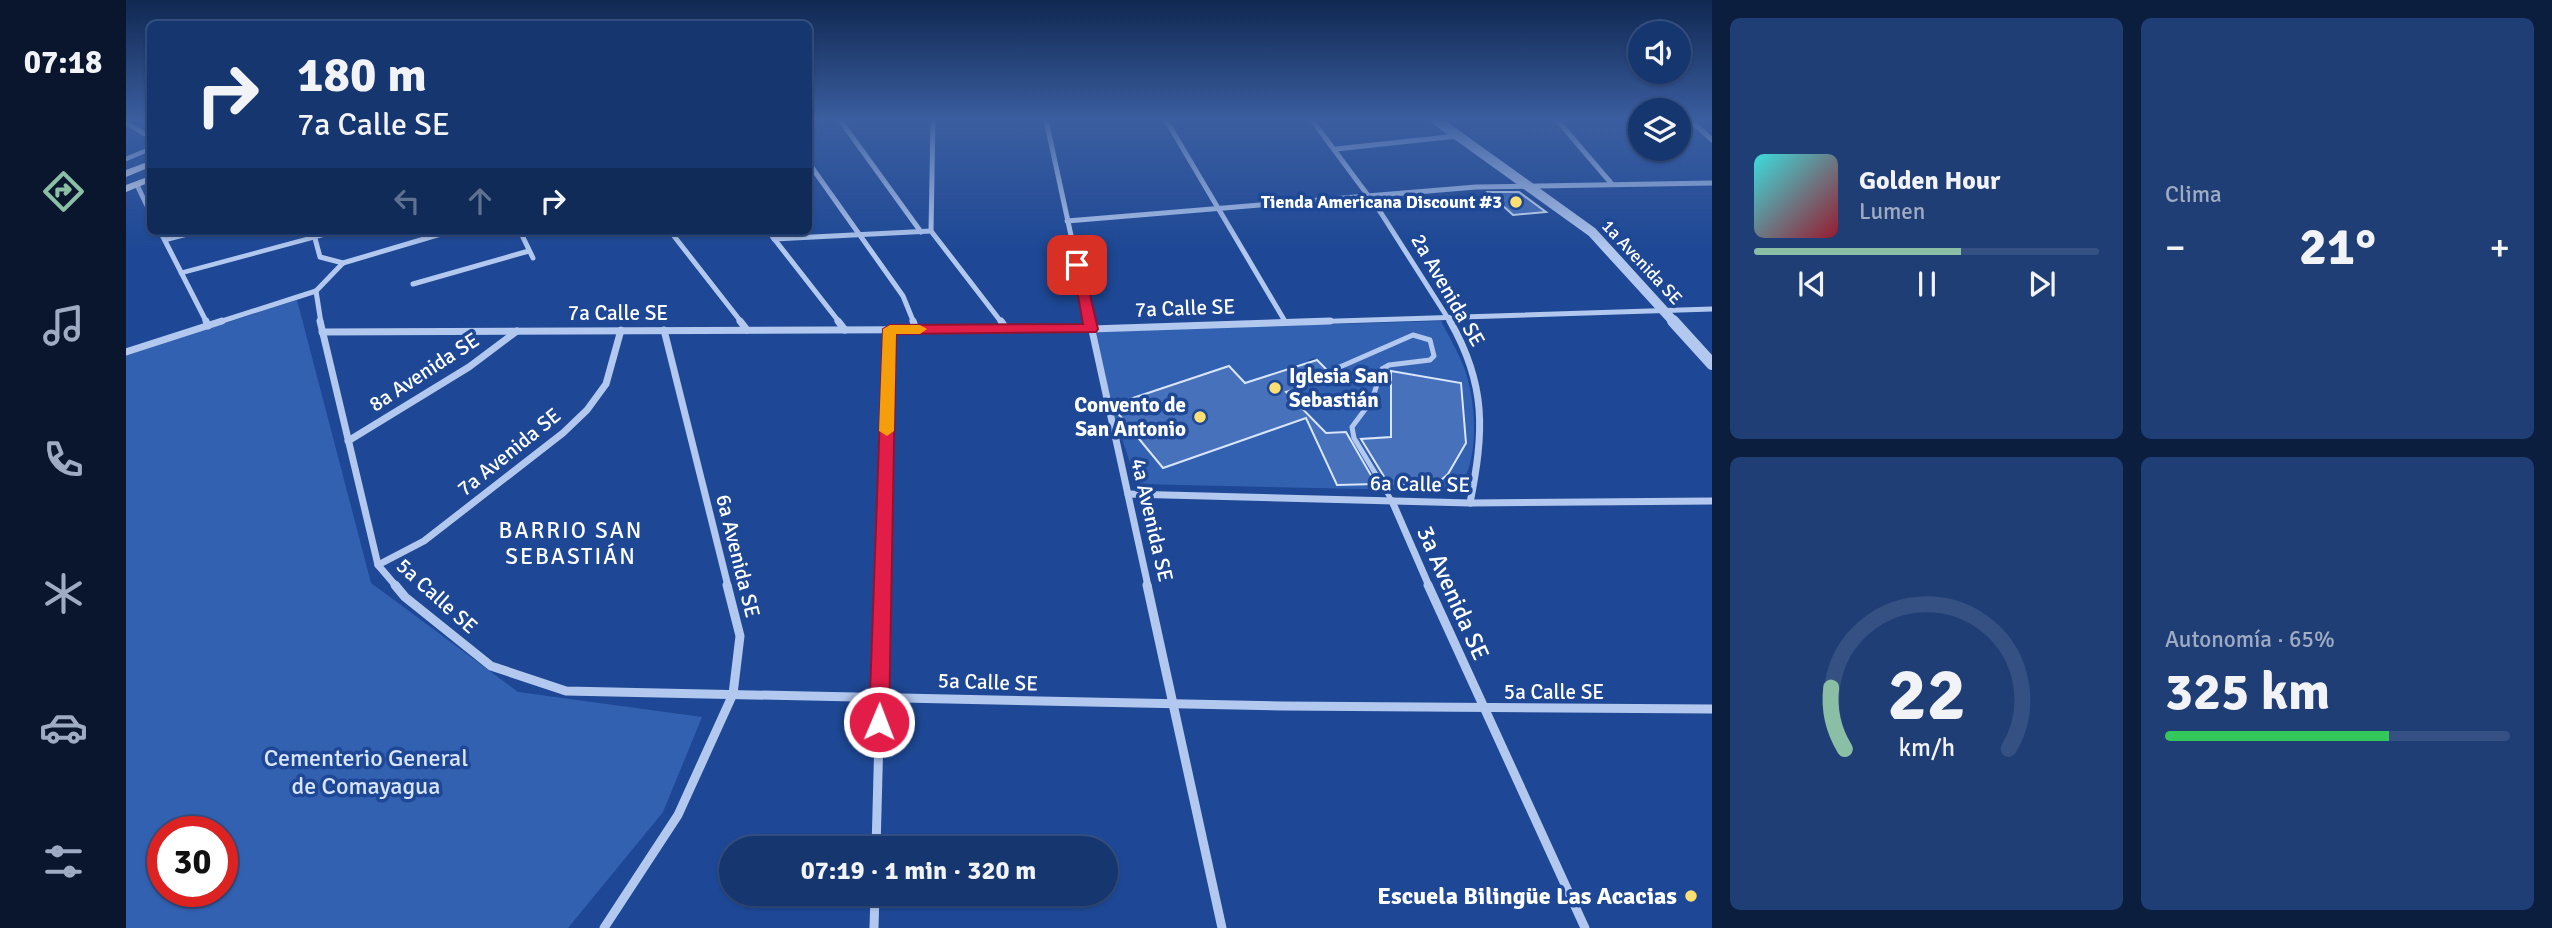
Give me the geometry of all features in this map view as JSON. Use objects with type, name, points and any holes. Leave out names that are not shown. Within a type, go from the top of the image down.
[{"type":"main road","points":[[126,174],[147,165]]},
{"type":"street","points":[[871,163],[921,232]]},
{"type":"street","points":[[932,163],[931,231],[1006,328]]},
{"type":"street","name":"4a Avenida SE","points":[[1055,163],[1222,928]]},
{"type":"street","points":[[1193,163],[1286,323]]},
{"type":"street","name":"2a Avenida SE","points":[[1347,163],[1370,194],[1449,318],[1474,372],[1480,397],[1481,445],[1470,503]]},
{"type":"street","name":"1a Avenida SE","points":[[1494,163],[1592,232],[1712,364]]},
{"type":"street","points":[[1594,163],[1611,183]]},
{"type":"street","points":[[812,168],[903,296],[916,329]]},
{"type":"street","points":[[1067,221],[1219,206],[1522,184],[1712,183]]},
{"type":"street","points":[[131,187],[147,208]]},
{"type":"street","points":[[774,239],[931,231]]},
{"type":"street","points":[[162,235],[208,326]]},
{"type":"street","points":[[314,235],[320,257],[343,263]]},
{"type":"street","points":[[126,352],[316,291],[343,263],[438,235]]},
{"type":"street","points":[[522,235],[533,258]]},
{"type":"street","points":[[673,235],[747,330]]},
{"type":"street","points":[[771,235],[845,330]]},
{"type":"street","points":[[413,284],[529,251]]},
{"type":"street","name":"5a Calle SE","points":[[316,291],[322,332],[378,565],[405,597],[491,666],[566,691],[1175,706],[1483,710],[1712,709]]},
{"type":"street","name":"7a Calle SE","points":[[322,332],[1091,329],[1712,309]]},
{"type":"street","points":[[876,836],[890,329]]},
{"type":"street","name":"7a Avenida SE","points":[[378,565],[424,541],[563,433],[587,410],[606,384],[621,330]]},
{"type":"street","name":"6a Avenida SE","points":[[604,928],[678,815],[733,694],[740,636],[664,330]]},
{"type":"street","name":"8a Avenida SE","points":[[348,441],[469,367],[517,331]]},
{"type":"street","name":"6a Calle SE","points":[[1128,494],[1470,503],[1712,501]]},
{"type":"street","name":"3a Avenida SE","points":[[1392,501],[1483,710],[1585,928]]},
{"type":"street","points":[[874,928],[875,906]]},
{"type":"lane","points":[[165,240],[184,235]]},
{"type":"lane","points":[[181,273],[311,235]]},
{"type":"lane","points":[[1333,370],[1413,335],[1430,340],[1433,345],[1434,356],[1430,360],[1389,365],[1382,369],[1372,400],[1352,426],[1354,438],[1392,501]]},
{"type":"green space","name":"Cementerio General de Comayagua","points":[[297,300],[371,583],[518,692],[702,717],[663,812],[568,928],[126,928],[126,355]]},
{"type":"green space","points":[[1441,321],[1463,365],[1471,394],[1473,448],[1464,480],[1455,491],[1137,484],[1112,407],[1163,468],[1309,417],[1286,392],[1328,379],[1333,383],[1338,381],[1314,358],[1308,360],[1310,362],[1245,383],[1228,366],[1111,406],[1096,331]]},
{"type":"building","name":"Tienda Americana Discount #3","points":[[1488,192],[1519,192],[1546,212],[1513,215]]},
{"type":"building","name":"Convento de San Antonio","points":[[1317,360],[1334,377],[1286,392],[1326,433],[1346,432],[1376,484],[1337,485],[1306,418],[1163,468],[1116,411],[1115,404],[1229,366],[1245,383]]},
{"type":"building","points":[[1391,371],[1461,383],[1466,443],[1448,474],[1433,487],[1388,483],[1361,439],[1391,437]]},
{"type":"slow traffic","points":[[887,431],[890,329],[920,329]]},
{"type":"place","name":"Tienda Americana Discount #3","points":[[1516,202]]},
{"type":"place","name":"Iglesia San Sebastián","points":[[1275,388]]},
{"type":"place","name":"Convento de San Antonio","points":[[1200,417]]},
{"type":"place","name":"Escuela Bilingüe Las Acacias","points":[[1691,896]]},
{"type":"district","name":"BARRIO SAN SEBASTIÁN","points":[[571,543]]},
{"type":"route","points":[[879,722],[890,329],[1091,329],[1077,265]]}]
